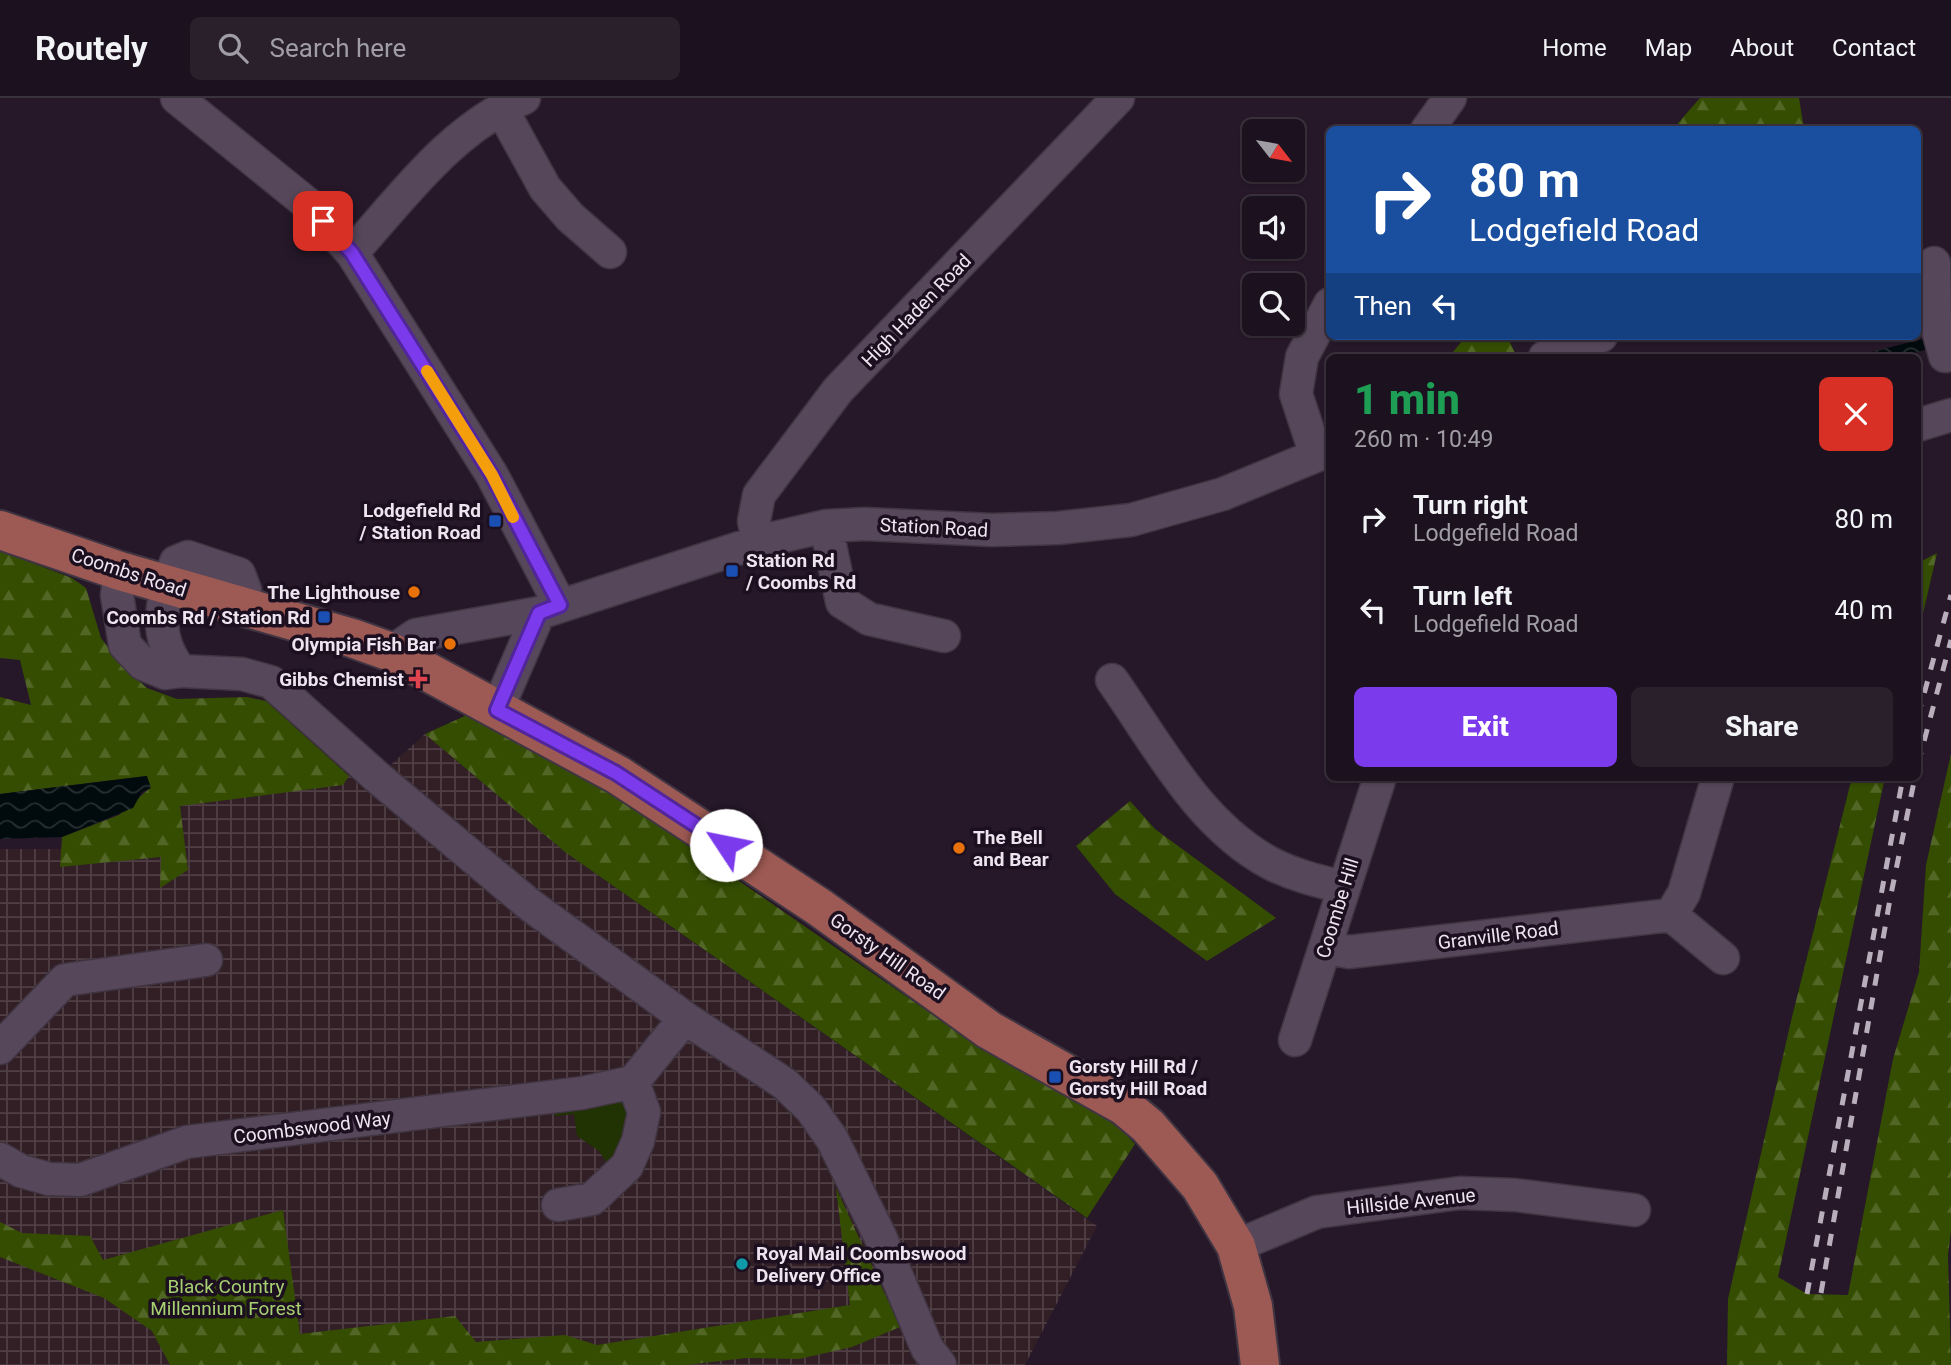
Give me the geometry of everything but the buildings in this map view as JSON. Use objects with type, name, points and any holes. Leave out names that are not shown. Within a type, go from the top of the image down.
[{"type":"main road","name":"Coombs Road","points":[[0,530],[120,571],[391,652]]},
{"type":"main road","name":"Gorsty Hill Road","points":[[391,652],[616,773],[818,907],[989,1030],[1124,1106],[1148,1126],[1182,1163],[1236,1246],[1254,1306],[1260,1365]]},
{"type":"street","points":[[177,98],[309,205],[352,253],[492,475],[549,609]]},
{"type":"street","name":"High Haden Road","points":[[758,542],[754,521],[759,495],[838,390],[1118,98]]},
{"type":"street","points":[[1430,126],[1451,98]]},
{"type":"street","points":[[352,253],[455,141],[513,103],[545,188],[570,217],[610,252]]},
{"type":"street","points":[[1935,263],[1935,318],[1945,356]]},
{"type":"street","points":[[1323,452],[1296,394],[1302,357],[1326,312]]},
{"type":"street","points":[[1553,354],[1590,340]]},
{"type":"street","points":[[1921,424],[1951,415]]},
{"type":"street","name":"Station Road","points":[[549,609],[626,587],[758,542],[826,526],[865,523],[992,530],[1058,528],[1131,520],[1223,494],[1323,452]]},
{"type":"street","points":[[826,526],[842,602],[869,619],[944,636]]},
{"type":"street","points":[[120,571],[118,607],[125,645],[143,664],[165,673],[181,671],[242,674],[271,682],[377,777],[530,905],[685,1018],[785,1084],[811,1109],[852,1177],[927,1348],[940,1365]]},
{"type":"street","points":[[168,585],[161,629],[166,652],[181,671]]},
{"type":"street","points":[[391,652],[416,635],[549,609]]},
{"type":"street","points":[[497,710],[549,609]]},
{"type":"street","points":[[1112,681],[1200,807],[1237,840],[1270,863],[1306,878],[1342,887]]},
{"type":"street","name":"Coombe Hill","points":[[1295,1040],[1342,887],[1379,781]]},
{"type":"street","points":[[1717,781],[1684,893],[1671,915],[1723,958]]},
{"type":"street","name":"Granville Road","points":[[1325,947],[1349,952],[1671,915]]},
{"type":"street","points":[[0,1048],[65,980],[206,960]]},
{"type":"street","points":[[558,1205],[592,1199],[627,1166],[638,1141],[644,1112],[633,1082],[685,1018]]},
{"type":"street","name":"Coombswood Way","points":[[0,1159],[21,1171],[49,1179],[80,1180],[187,1142],[582,1093],[633,1082]]},
{"type":"street","name":"Hillside Avenue","points":[[1236,1246],[1317,1212],[1460,1193],[1515,1195],[1634,1210]]},
{"type":"shaded area","points":[[283,717],[364,789],[425,734],[565,852],[1097,1226],[1025,1365],[0,1365],[0,849],[161,849],[154,798]]},
{"type":"green space","points":[[1700,98],[1799,98],[1804,126],[1676,126]]},
{"type":"green space","points":[[1463,340],[1509,340],[1516,354],[1451,354]]},
{"type":"green space","points":[[0,551],[72,578],[86,588],[101,638],[123,667],[147,688],[177,699],[247,697],[266,701],[349,776],[343,785],[180,806],[188,870],[160,888],[161,857],[60,867],[62,837],[119,815],[150,788],[146,776],[0,794],[0,697],[31,705],[20,660],[0,658]]},
{"type":"green space","points":[[1937,553],[1921,622],[1921,561]]},
{"type":"green space","points":[[467,715],[551,751],[936,1017],[1113,1121],[1135,1144],[1087,1218],[565,852],[425,734]]},
{"type":"green space","points":[[1951,754],[1951,1231],[1948,1255],[1951,1365],[1727,1365],[1728,1299],[1791,1021],[1851,781],[1884,781],[1778,1277],[1807,1294],[1848,1295],[1893,1059],[1919,972],[1926,865]]},
{"type":"green space","points":[[1130,801],[1155,829],[1276,918],[1207,961],[1115,894],[1076,846]]},
{"type":"green space","points":[[620,1097],[631,1106],[625,1145],[608,1165],[599,1151],[577,1136],[574,1114],[555,1116],[554,1109]]},
{"type":"green space","name":"Black Country Millennium Forest","points":[[836,1188],[900,1327],[852,1347],[799,1359],[746,1358],[686,1365],[170,1365],[152,1331],[104,1298],[0,1257],[0,1222],[22,1233],[90,1236],[103,1260],[283,1210],[300,1334],[455,1316],[476,1342],[565,1335],[597,1345],[850,1305]]},
{"type":"water","points":[[1951,332],[1951,343],[1910,354],[1863,354],[1921,340]]},
{"type":"water","points":[[147,776],[151,788],[142,792],[133,808],[62,837],[0,839],[0,794]]},
{"type":"railway","points":[[1921,705],[1951,595]]},
{"type":"railway","points":[[1921,753],[1951,640]]},
{"type":"railway","points":[[1807,1294],[1902,781]]},
{"type":"railway","points":[[1821,1293],[1890,899],[1914,781]]},
{"type":"slow traffic","points":[[427,371],[492,475],[513,517]]},
{"type":"place","name":"Lodgefield Rd / Station Road","points":[[495,521]]},
{"type":"place","name":"Station Rd / Coombs Rd","points":[[732,571]]},
{"type":"place","name":"The Lighthouse","points":[[414,592]]},
{"type":"place","name":"Coombs Rd / Station Rd","points":[[324,617]]},
{"type":"place","name":"Olympia Fish Bar","points":[[450,644]]},
{"type":"place","name":"Gibbs Chemist","points":[[418,679]]},
{"type":"place","name":"The Bell and Bear","points":[[959,848]]},
{"type":"place","name":"Gorsty Hill Rd / Gorsty Hill Road","points":[[1055,1077]]},
{"type":"place","name":"Royal Mail Coombswood Delivery Office","points":[[742,1264]]},
{"type":"route","points":[[323,221],[352,253],[492,475],[560,605],[539,613],[497,710],[616,773],[726,845]]}]
